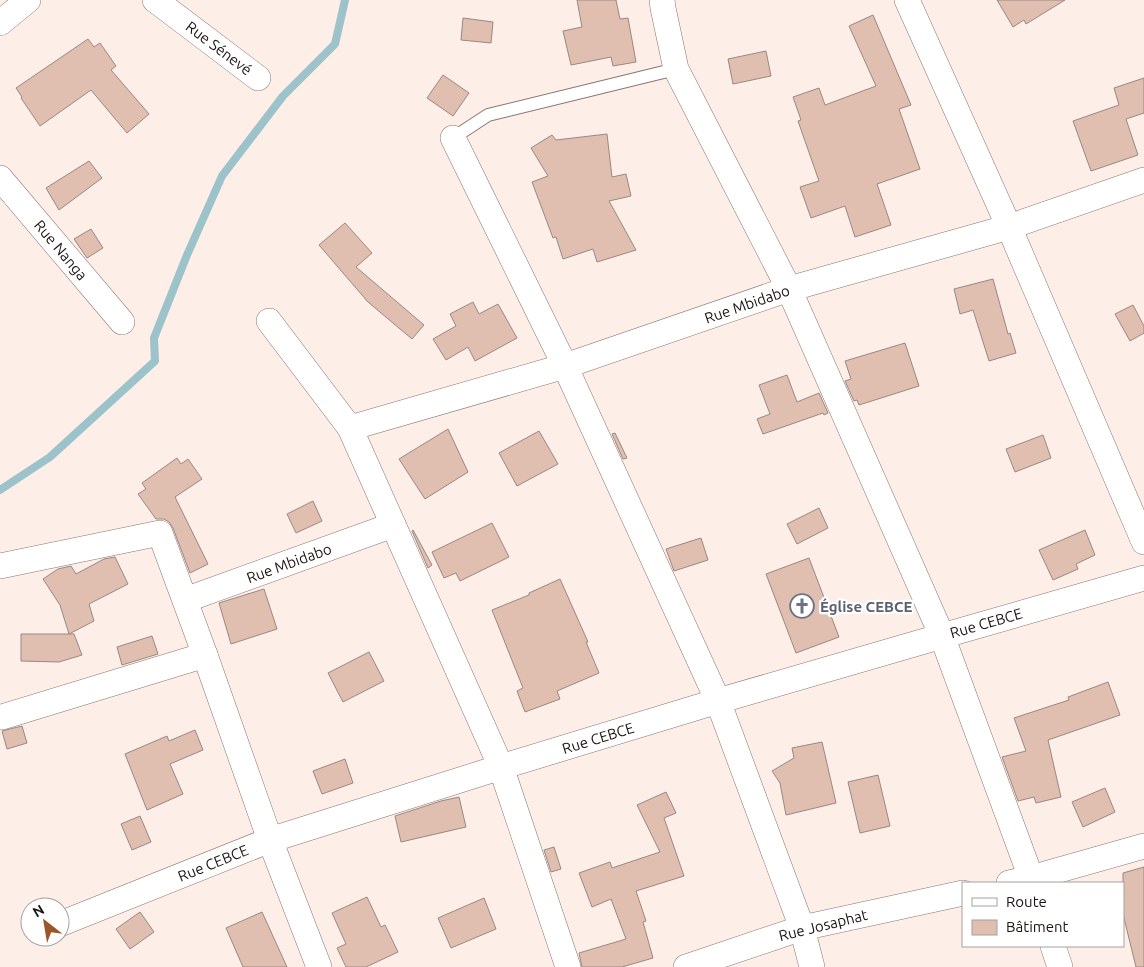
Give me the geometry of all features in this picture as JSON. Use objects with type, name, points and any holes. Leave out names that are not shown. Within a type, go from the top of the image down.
[{"type":"street","points":[[0,23],[28,0]]},
{"type":"street","name":"Rue Sénevé","points":[[155,0],[258,78]]},
{"type":"street","points":[[662,0],[676,69],[789,289],[942,636],[1024,882],[1144,846]]},
{"type":"street","points":[[907,0],[1009,227],[1144,542]]},
{"type":"street","points":[[453,138],[566,366],[718,701],[802,928],[812,967]]},
{"type":"street","name":"Rue Nanga","points":[[0,178],[122,322]]},
{"type":"street","name":"Rue Mbidabo","points":[[350,428],[566,366],[789,289],[1009,227],[1144,180]]},
{"type":"street","points":[[269,321],[350,428],[501,767],[568,967]]},
{"type":"street","name":"Rue Mbidabo","points":[[185,600],[393,525]]},
{"type":"street","points":[[0,566],[160,533],[270,840],[320,967]]},
{"type":"street","name":"Rue CEBCE","points":[[70,920],[270,840],[718,701],[1144,578]]},
{"type":"street","points":[[1,717],[205,655]]},
{"type":"street","name":"Rue Josaphat","points":[[686,967],[802,928],[962,893]]},
{"type":"street","points":[[1053,947],[1060,967]]},
{"type":"lane","points":[[453,138],[488,115],[676,69]]},
{"type":"building","points":[[577,0],[616,0],[620,19],[628,18],[636,62],[613,66],[611,57],[571,65],[563,31],[582,27]]},
{"type":"building","points":[[997,0],[1065,0],[1026,24],[1024,20],[1013,27]]},
{"type":"building","points":[[873,15],[911,105],[899,109],[920,169],[877,184],[891,225],[855,237],[845,206],[811,218],[800,187],[819,181],[798,121],[801,120],[793,97],[819,88],[825,105],[876,86],[849,26]]},
{"type":"building","points":[[463,18],[493,22],[491,43],[461,40]]},
{"type":"building","points":[[88,39],[94,47],[100,43],[116,66],[111,70],[149,114],[127,133],[91,90],[40,126],[16,88]]},
{"type":"building","points":[[766,51],[771,76],[733,84],[728,59]]},
{"type":"building","points":[[443,75],[469,93],[453,116],[427,98]]},
{"type":"building","points":[[1144,78],[1144,113],[1126,119],[1138,155],[1091,171],[1073,121],[1119,105],[1114,88]]},
{"type":"building","points":[[607,134],[612,177],[626,174],[631,196],[609,201],[636,250],[597,262],[593,249],[563,259],[556,237],[553,238],[532,182],[548,176],[531,148],[552,135],[556,140]]},
{"type":"building","points":[[89,161],[102,178],[59,210],[46,188]]},
{"type":"building","points":[[345,223],[372,253],[356,267],[424,325],[412,339],[368,302],[319,245]]},
{"type":"building","points":[[91,229],[103,248],[87,258],[74,239]]},
{"type":"building","points":[[993,279],[1008,334],[1010,333],[1016,353],[989,361],[973,310],[960,314],[954,289]]},
{"type":"building","points":[[473,302],[479,314],[498,304],[517,338],[475,361],[468,347],[446,360],[433,339],[456,326],[450,314]]},
{"type":"building","points":[[1133,305],[1144,326],[1144,333],[1130,341],[1115,314]]},
{"type":"building","points":[[905,343],[919,386],[859,405],[857,400],[854,401],[845,381],[851,379],[845,361]]},
{"type":"building","points":[[787,375],[797,402],[819,393],[828,413],[824,415],[823,413],[763,434],[757,419],[770,414],[759,385]]},
{"type":"building","points":[[448,429],[468,472],[425,499],[399,459]]},
{"type":"building","points":[[539,431],[558,464],[517,486],[499,453]]},
{"type":"building","points":[[615,433],[627,458],[623,459],[612,434]]},
{"type":"building","points":[[1043,435],[1051,458],[1015,472],[1006,449]]},
{"type":"building","points":[[177,458],[181,464],[188,459],[202,479],[175,497],[208,564],[190,573],[173,528],[164,519],[156,519],[138,494],[146,489],[142,483]]},
{"type":"building","points":[[313,501],[322,521],[296,533],[287,514]]},
{"type":"building","points":[[819,508],[828,528],[797,544],[787,524]]},
{"type":"building","points":[[492,523],[509,557],[460,581],[456,573],[444,578],[432,552]]},
{"type":"building","points":[[1085,530],[1095,555],[1076,564],[1078,569],[1053,580],[1039,550]]},
{"type":"building","points":[[412,531],[432,565],[428,568]]},
{"type":"building","points":[[701,538],[708,560],[674,571],[666,549]]},
{"type":"building","points":[[115,557],[128,584],[89,604],[94,621],[69,634],[60,605],[43,579],[58,569],[71,566],[76,574],[104,559]]},
{"type":"building","name":"Église CEBCE","points":[[809,558],[839,637],[796,653],[766,574]]},
{"type":"building","points":[[560,579],[588,642],[586,642],[599,673],[557,691],[560,699],[525,712],[517,691],[523,688],[492,610],[529,595],[529,593]]},
{"type":"building","points":[[264,589],[277,629],[231,644],[219,603]]},
{"type":"building","points":[[21,634],[74,634],[82,655],[59,662],[21,661]]},
{"type":"building","points":[[152,636],[158,654],[122,665],[117,647]]},
{"type":"building","points":[[369,652],[384,681],[343,702],[328,673]]},
{"type":"building","points":[[1108,682],[1120,715],[1048,740],[1061,797],[1036,803],[1034,797],[1018,801],[1002,757],[1026,751],[1014,718],[1069,700],[1068,697]]},
{"type":"building","points":[[22,726],[27,743],[7,749],[2,731]]},
{"type":"building","points":[[195,730],[203,750],[170,764],[183,794],[147,810],[125,754],[167,736],[169,741]]},
{"type":"building","points":[[822,742],[836,803],[786,815],[780,783],[772,771],[794,758],[792,748]]},
{"type":"building","points":[[345,759],[353,783],[322,794],[313,771]]},
{"type":"building","points":[[878,775],[890,826],[860,833],[848,782]]},
{"type":"building","points":[[1105,788],[1115,812],[1083,827],[1072,802]]},
{"type":"building","points":[[666,792],[676,813],[664,818],[684,876],[636,891],[646,921],[643,922],[653,958],[622,967],[582,967],[579,953],[626,939],[611,899],[592,907],[579,873],[610,862],[612,868],[660,852],[637,805]]},
{"type":"building","points":[[459,797],[466,827],[401,842],[395,816]]},
{"type":"building","points":[[140,816],[151,842],[132,850],[121,824]]},
{"type":"building","points":[[554,847],[561,869],[551,872],[544,850]]},
{"type":"building","points":[[1144,867],[1144,967],[1136,967],[1124,918],[1123,873]]},
{"type":"building","points":[[367,897],[381,927],[385,925],[398,952],[366,967],[346,967],[337,948],[346,944],[332,913]]},
{"type":"building","points":[[484,898],[496,929],[451,948],[438,918]]},
{"type":"building","points":[[140,912],[154,932],[130,949],[116,929]]},
{"type":"building","points":[[262,912],[287,967],[243,967],[226,928]]},
{"type":"waterway","points":[[0,490],[50,457],[155,361],[154,338],[187,255],[222,176],[283,96],[335,44],[345,0]]},
{"type":"place","name":"Église CEBCE","points":[[802,606]]}]
